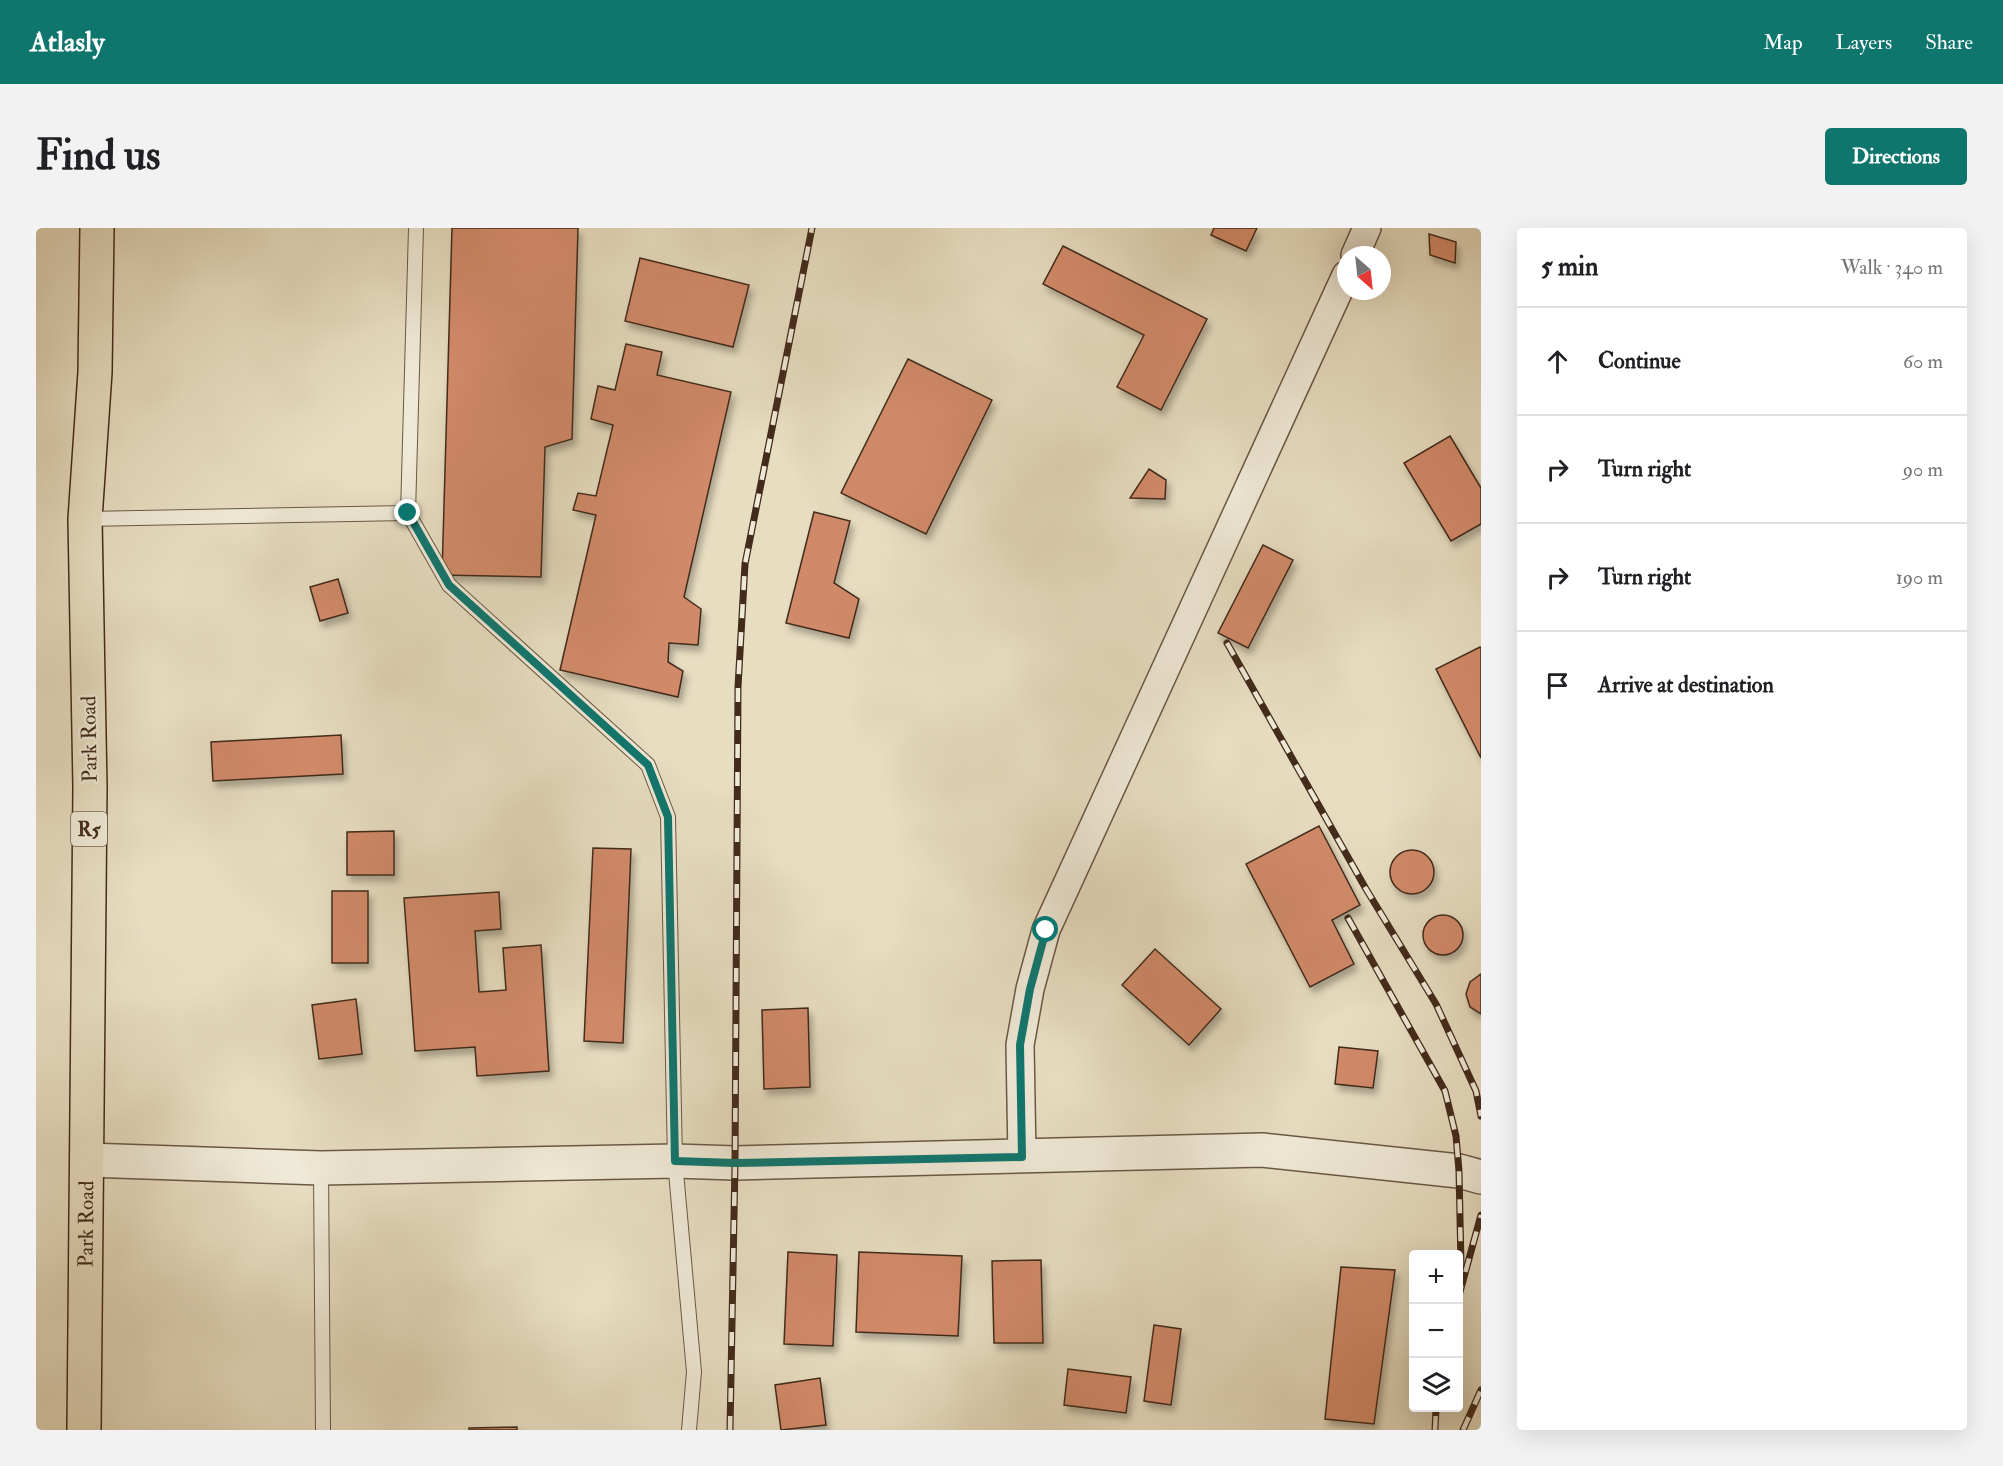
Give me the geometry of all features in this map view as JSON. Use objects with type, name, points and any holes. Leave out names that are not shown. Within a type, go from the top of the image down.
[{"type":"highway","name":"Park Road","points":[[84,1430],[90,787],[85,519],[95,372],[97,228]]},
{"type":"street","points":[[1359,246],[1367,228]]},
{"type":"street","points":[[1022,1157],[1020,1045],[1030,989],[1046,930],[1337,295]]},
{"type":"street","points":[[87,1160],[321,1168],[675,1161],[735,1163],[1262,1150],[1459,1171],[1481,1177]]},
{"type":"lane","points":[[417,228],[408,513],[449,585],[648,765],[668,817],[675,1161],[694,1372],[688,1430]]},
{"type":"lane","points":[[85,519],[408,513]]},
{"type":"lane","points":[[321,1168],[323,1430]]},
{"type":"building","points":[[452,228],[578,228],[572,439],[545,447],[541,577],[442,575]]},
{"type":"building","points":[[1214,228],[1257,228],[1246,251],[1211,235]]},
{"type":"building","points":[[1429,234],[1456,242],[1455,263],[1430,255]]},
{"type":"building","points":[[1063,246],[1207,319],[1161,410],[1117,387],[1144,335],[1043,284]]},
{"type":"building","points":[[640,258],[749,285],[733,347],[625,321]]},
{"type":"building","points":[[626,344],[662,352],[657,375],[731,392],[684,597],[701,609],[698,645],[669,643],[668,662],[683,671],[678,697],[560,670],[596,515],[573,510],[578,493],[596,496],[613,425],[591,419],[598,386],[615,390]]},
{"type":"building","points":[[908,359],[992,400],[926,534],[841,493]]},
{"type":"building","points":[[1450,436],[1481,488],[1481,524],[1451,541],[1404,463]]},
{"type":"building","points":[[1149,469],[1166,480],[1165,499],[1130,498]]},
{"type":"building","points":[[814,512],[850,521],[834,583],[859,599],[849,638],[786,623]]},
{"type":"building","points":[[1263,545],[1293,560],[1248,648],[1218,633]]},
{"type":"building","points":[[338,579],[348,613],[320,621],[310,587]]},
{"type":"building","points":[[1480,647],[1481,649],[1481,758],[1436,669]]},
{"type":"building","points":[[341,735],[343,774],[213,781],[211,742]]},
{"type":"building","points":[[1319,826],[1360,905],[1332,920],[1354,964],[1310,987],[1246,864]]},
{"type":"building","points":[[394,831],[394,875],[347,875],[347,832]]},
{"type":"building","points":[[593,848],[631,849],[623,1043],[584,1041]]},
{"type":"building","points":[[1412,850],[1428,856],[1434,872],[1428,888],[1412,894],[1396,888],[1390,872],[1396,856]]},
{"type":"building","points":[[332,891],[368,891],[368,963],[332,963]]},
{"type":"building","points":[[499,892],[501,929],[475,931],[479,992],[506,990],[503,948],[541,945],[549,1071],[477,1076],[475,1047],[415,1051],[404,898]]},
{"type":"building","points":[[1443,915],[1451,916],[1457,921],[1462,927],[1462,943],[1457,949],[1451,954],[1443,955],[1435,954],[1429,949],[1424,943],[1423,935],[1424,927],[1429,921],[1435,916]]},
{"type":"building","points":[[1155,949],[1221,1009],[1189,1045],[1122,985]]},
{"type":"building","points":[[1481,974],[1481,1014],[1470,1007],[1466,994],[1470,982]]},
{"type":"building","points":[[356,999],[362,1054],[319,1059],[312,1005]]},
{"type":"building","points":[[808,1008],[810,1087],[764,1089],[762,1010]]},
{"type":"building","points":[[1339,1047],[1378,1051],[1373,1088],[1335,1084]]},
{"type":"building","points":[[788,1252],[837,1255],[833,1346],[784,1344]]},
{"type":"building","points":[[859,1252],[962,1256],[958,1336],[856,1332]]},
{"type":"building","points":[[1041,1260],[1043,1343],[994,1343],[992,1261]]},
{"type":"building","points":[[1341,1267],[1395,1270],[1374,1424],[1325,1419]]},
{"type":"building","points":[[1154,1325],[1181,1329],[1171,1405],[1144,1401]]},
{"type":"building","points":[[1068,1369],[1131,1377],[1126,1413],[1064,1405]]},
{"type":"building","points":[[820,1378],[826,1425],[781,1430],[775,1385]]},
{"type":"building","points":[[517,1427],[517,1430],[469,1430],[469,1428]]},
{"type":"railway","points":[[730,1430],[735,1163],[738,687],[745,564],[812,228]]},
{"type":"railway","points":[[1227,643],[1366,889],[1436,1004],[1476,1091],[1481,1116]]},
{"type":"railway","points":[[1348,918],[1445,1091],[1456,1136],[1461,1250]]},
{"type":"railway","points":[[1463,1281],[1481,1215]]},
{"type":"railway","points":[[1463,1430],[1481,1390]]},
{"type":"railway","points":[[1435,1430],[1436,1412]]},
{"type":"route","points":[[408,513],[449,585],[648,765],[668,817],[675,1161],[735,1163],[1022,1157],[1020,1045],[1030,989],[1046,930]]}]
